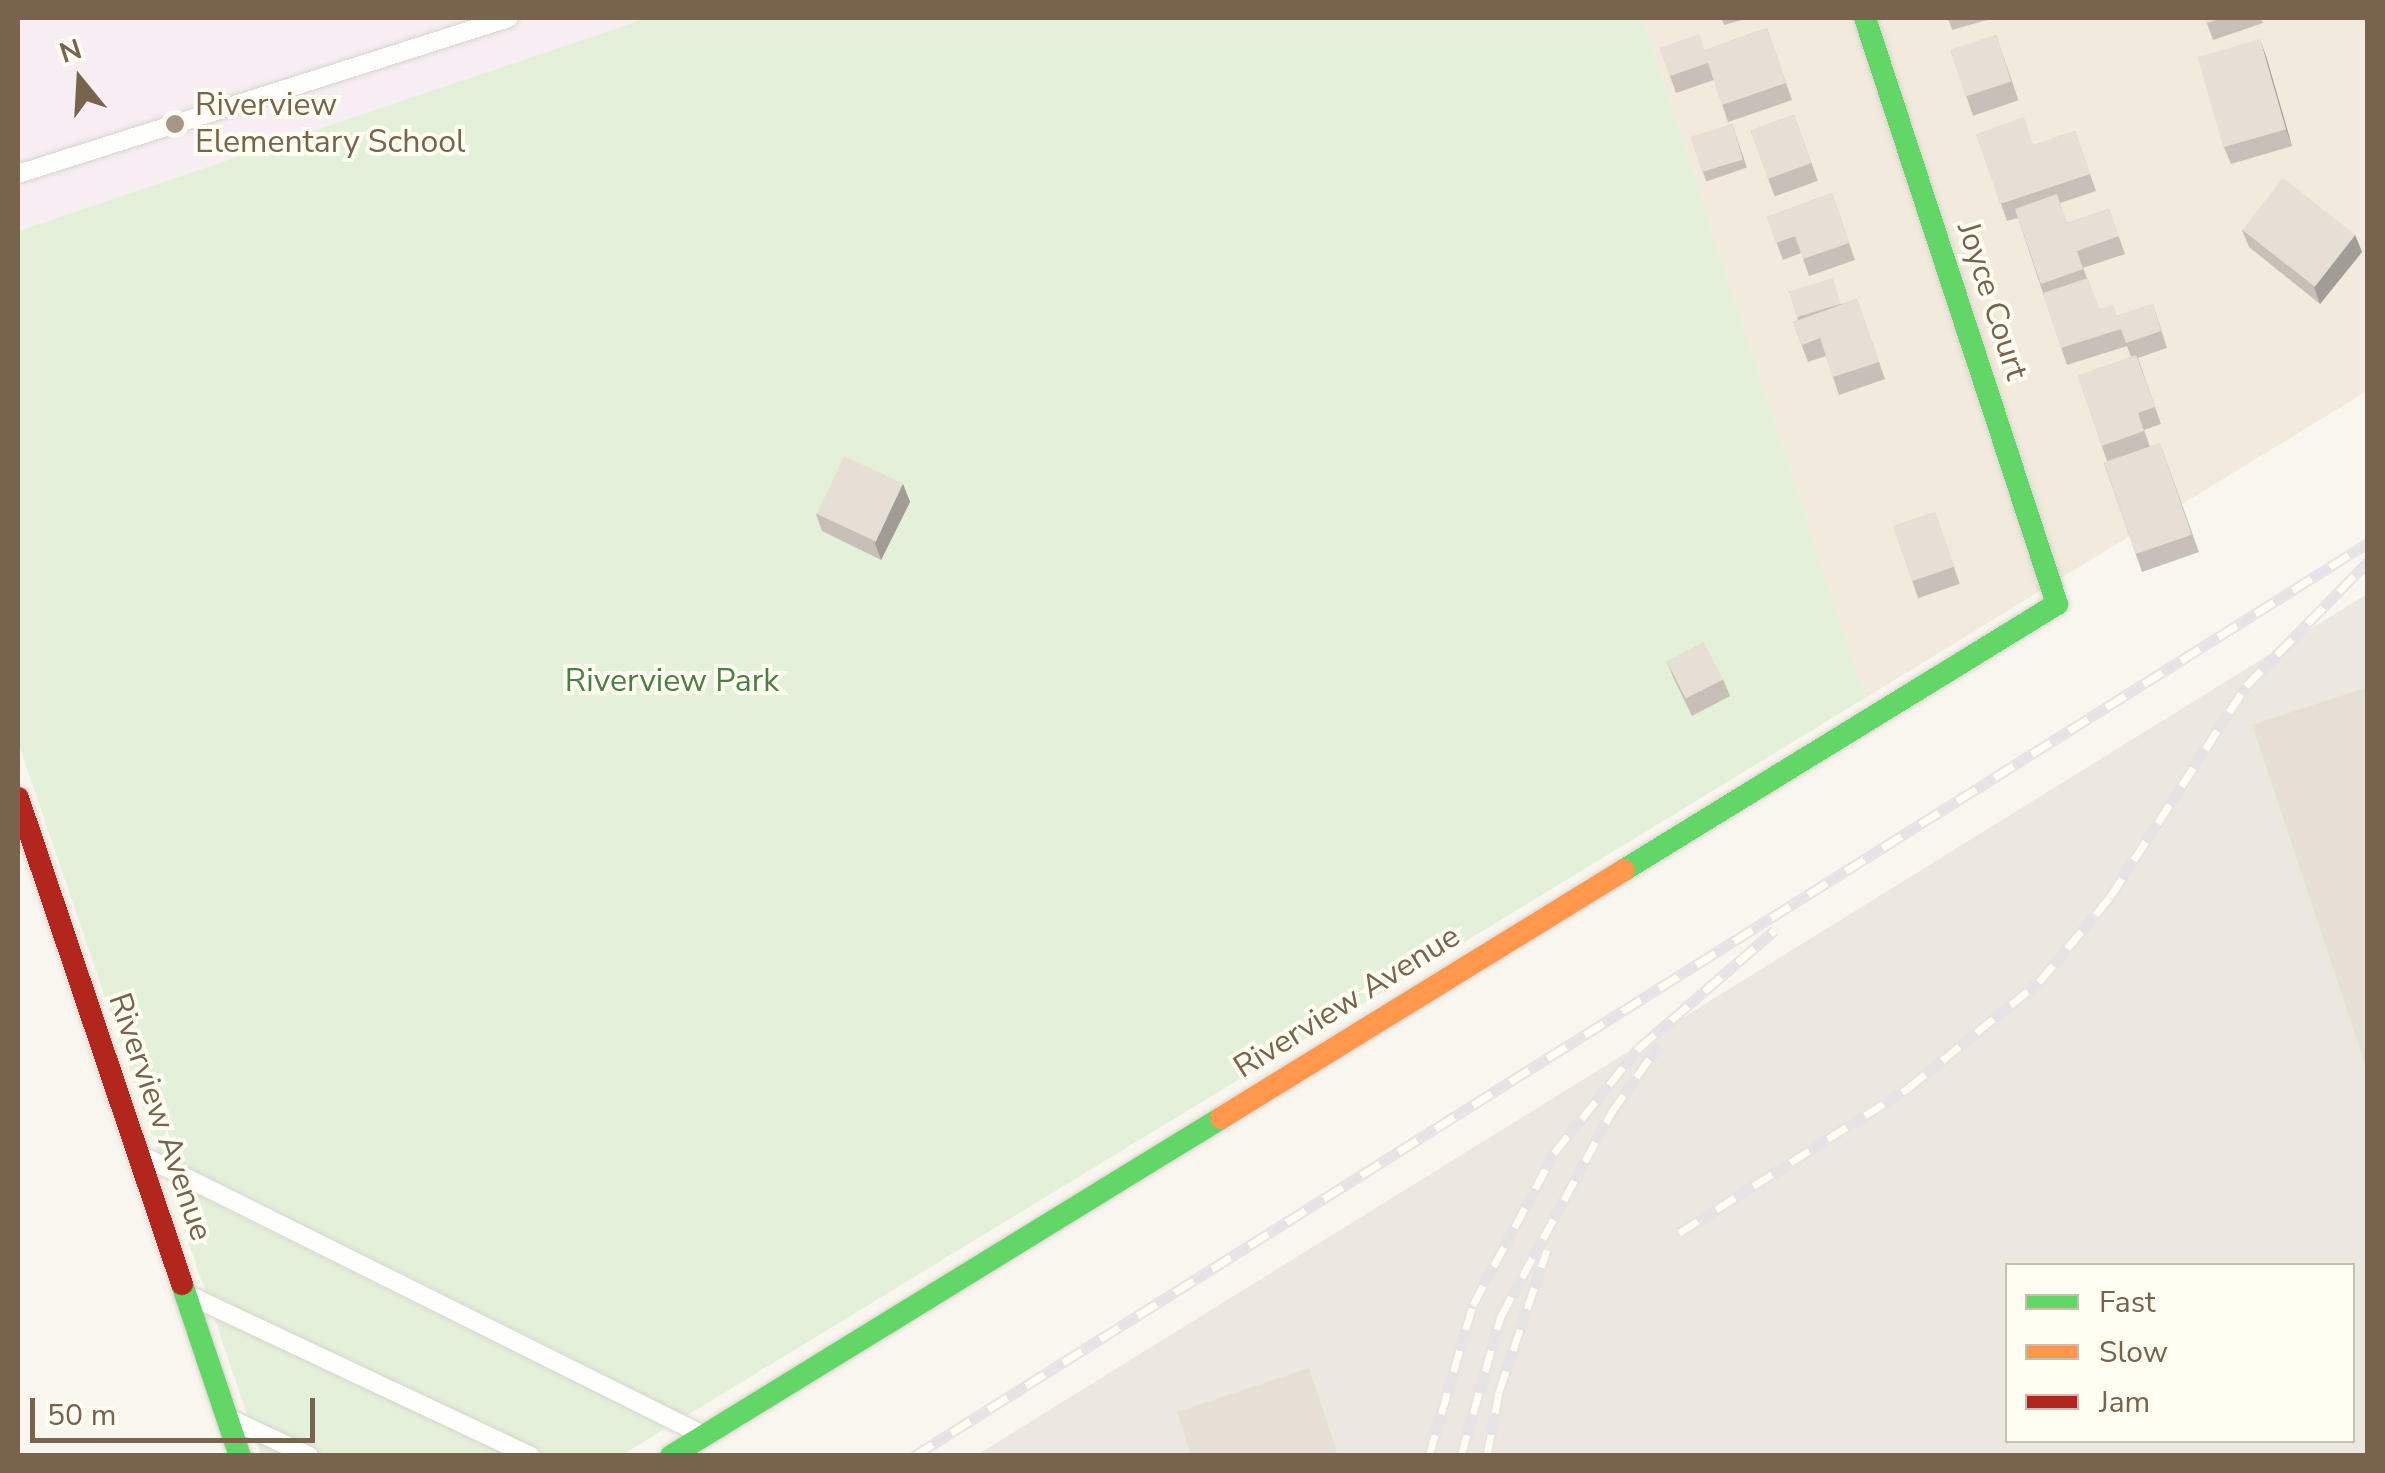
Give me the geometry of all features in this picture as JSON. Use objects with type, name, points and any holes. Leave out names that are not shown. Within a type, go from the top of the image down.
[{"type":"street","name":"Joyce Court","points":[[1865,18],[2057,604]]},
{"type":"street","name":"Riverview Avenue","points":[[671,1456],[2057,604]]},
{"type":"street","name":"Riverview Avenue","points":[[18,798],[240,1456]]},
{"type":"lane","points":[[18,174],[509,18]]},
{"type":"lane","points":[[138,1152],[704,1436]]},
{"type":"lane","points":[[186,1294],[532,1456]]},
{"type":"lane","points":[[227,1418],[309,1456]]},
{"type":"shaded area","name":"Riverview Elementary School","points":[[18,18],[647,18],[18,231]]},
{"type":"shaded area","points":[[1642,18],[2367,18],[2367,391],[1865,698]]},
{"type":"shaded area","points":[[2367,594],[2367,1455],[977,1455]]},
{"type":"green space","name":"Riverview Park","points":[[647,18],[1642,18],[1865,698],[622,1455],[261,1455],[18,742],[18,231]]},
{"type":"building","points":[[1767,28],[1786,83],[1722,105],[1708,63],[1670,76],[1660,48],[1699,34],[1705,50]]},
{"type":"building","points":[[1996,35],[2011,82],[1965,96],[1950,50]]},
{"type":"building","points":[[2260,39],[2286,129],[2223,147],[2198,57]]},
{"type":"building","points":[[1794,115],[1811,163],[1768,179],[1751,131]]},
{"type":"building","points":[[2024,117],[2033,145],[2075,131],[2090,174],[2000,204],[1976,134]]},
{"type":"building","points":[[1732,124],[1743,159],[1702,172],[1691,137]]},
{"type":"building","points":[[2283,178],[2355,235],[2315,287],[2242,230]]},
{"type":"building","points":[[1832,193],[1849,243],[1803,259],[1795,236],[1776,243],[1767,217]]},
{"type":"building","points":[[2057,194],[2067,223],[2109,209],[2119,236],[2077,251],[2083,269],[2041,284],[2015,209]]},
{"type":"building","points":[[1833,278],[1841,304],[1797,317],[1789,291]]},
{"type":"building","points":[[2088,278],[2099,309],[2113,305],[2117,316],[2153,304],[2161,331],[2126,343],[2121,329],[2061,348],[2043,293]]},
{"type":"building","points":[[1857,299],[1879,362],[1833,377],[1820,338],[1802,345],[1793,322]]},
{"type":"building","points":[[2136,355],[2155,407],[2138,413],[2144,431],[2102,446],[2078,376]]},
{"type":"building","points":[[2160,443],[2192,535],[2136,554],[2104,462]]},
{"type":"building","points":[[844,456],[903,483],[876,541],[817,514]]},
{"type":"building","points":[[1935,512],[1954,567],[1912,581],[1893,526]]},
{"type":"building","points":[[1704,642],[1723,679],[1686,698],[1667,661]]},
{"type":"building","points":[[2368,687],[2368,1074],[2252,725]]},
{"type":"building","points":[[1309,1368],[1338,1456],[1191,1456],[1177,1412]]},
{"type":"railway","points":[[914,1456],[2368,543]]},
{"type":"railway","points":[[1679,1233],[1908,1088],[2039,982],[2110,897],[2246,686],[2368,562]]},
{"type":"railway","points":[[1429,1456],[1473,1305],[1554,1153],[1638,1049],[1775,930]]},
{"type":"railway","points":[[1461,1456],[1501,1316],[1611,1113],[1659,1045]]},
{"type":"railway","points":[[1487,1456],[1499,1392],[1547,1250]]},
{"type":"traffic: fast","points":[[1624,870],[2057,604],[1865,18]]},
{"type":"traffic: fast","points":[[671,1456],[1221,1118]]},
{"type":"traffic: fast","points":[[182,1284],[240,1456]]},
{"type":"traffic: slow","points":[[1221,1118],[1624,870]]},
{"type":"traffic: jam","points":[[18,798],[182,1284]]},
{"type":"place","name":"Riverview Elementary School","points":[[175,124]]}]
